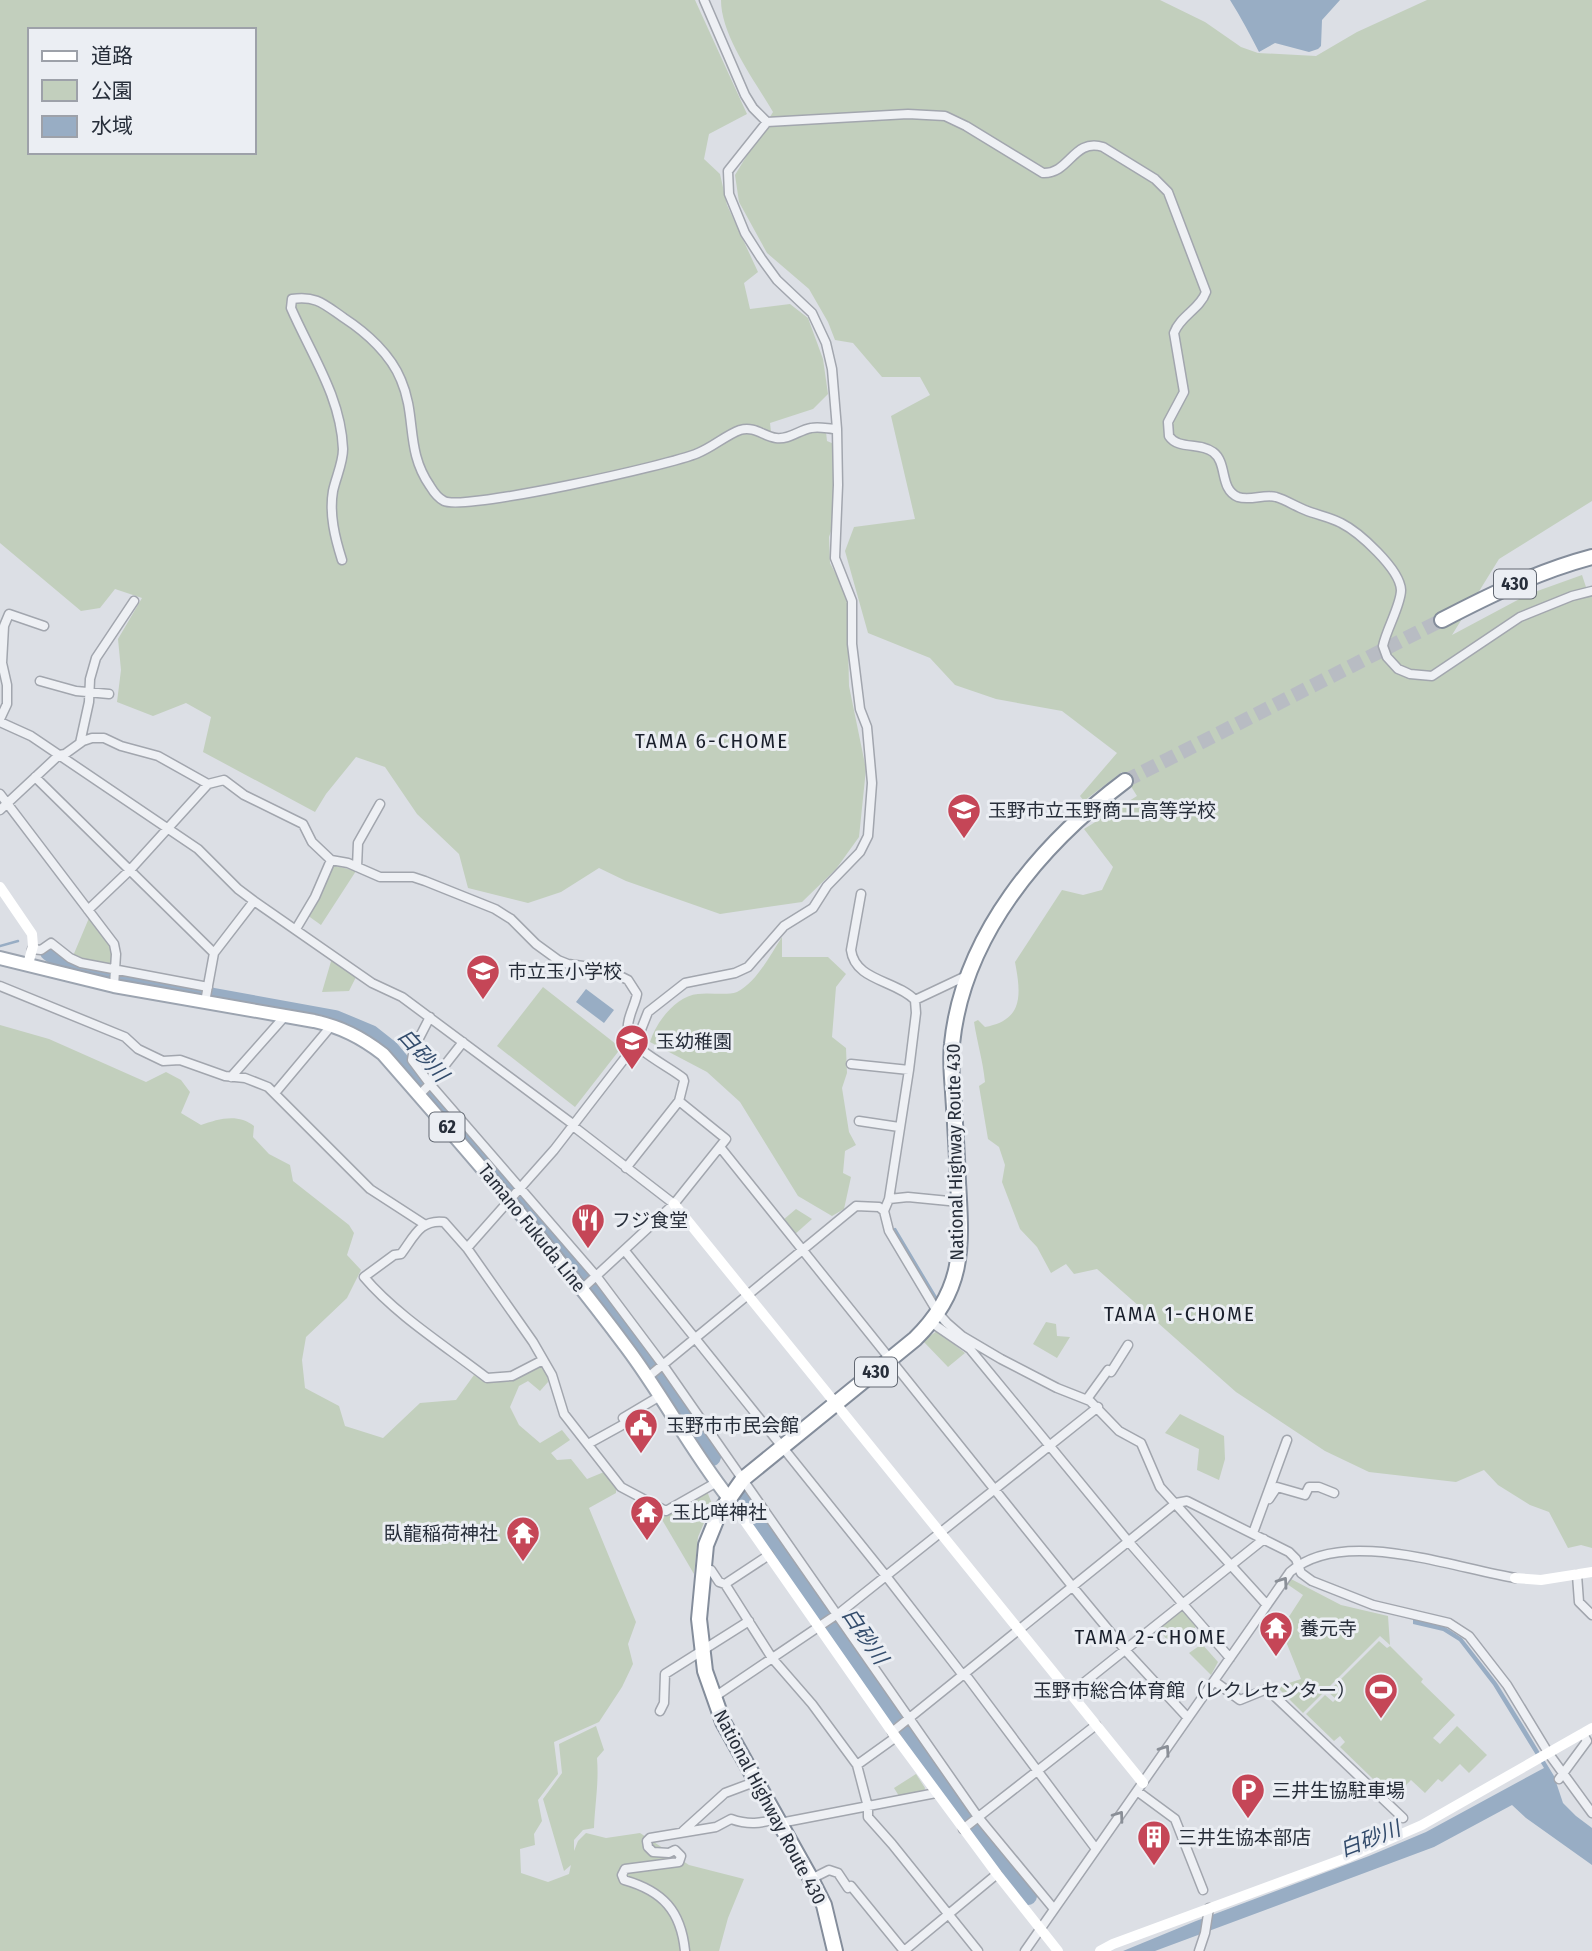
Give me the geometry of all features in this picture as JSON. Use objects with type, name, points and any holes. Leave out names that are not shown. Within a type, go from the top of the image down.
[{"type":"highway","name":"430","points":[[1442,620],[1549,570],[1592,557]]},
{"type":"highway","name":"National Highway Route 430","points":[[835,1951],[824,1905],[723,1722],[713,1698],[701,1650],[699,1619],[709,1534],[729,1497],[743,1479],[891,1360],[935,1318],[944,1304],[960,1253],[951,1047],[958,1003],[968,975],[1003,910],[1033,864],[1076,819],[1125,780]]},
{"type":"main road","name":"Tamano Fukuda Line","points":[[0,958],[207,994],[285,1016],[332,1025],[352,1033],[374,1047],[425,1090],[516,1193],[649,1375],[660,1396],[729,1497]]},
{"type":"street","points":[[704,0],[745,95],[767,122],[908,114],[945,116],[1043,173],[1051,174],[1059,170],[1082,148],[1096,145],[1104,147],[1163,186],[1172,199],[1184,238],[1206,292],[1200,303],[1177,325],[1174,332],[1184,393],[1168,422],[1169,436],[1177,443],[1212,451],[1220,461],[1227,486],[1237,496],[1281,498],[1340,522],[1375,550],[1395,573],[1400,584],[1401,594],[1383,646],[1387,657],[1398,669],[1410,674],[1432,676],[1520,617],[1592,591]]},
{"type":"street","points":[[467,1248],[573,1125],[635,1045],[649,1012],[685,983],[735,973],[748,967],[784,926],[813,908],[827,886],[859,852],[868,836],[872,783],[867,727],[860,709],[852,644],[852,601],[835,558],[838,429],[832,369],[818,323],[806,306],[776,280],[745,233],[729,194],[728,172],[767,122]]},
{"type":"street","points":[[342,560],[335,539],[332,493],[343,452],[340,422],[321,366],[291,308],[292,299],[307,297],[320,302],[355,325],[397,370],[410,405],[414,454],[419,470],[434,493],[444,501],[458,503],[507,496],[638,470],[697,453],[741,430],[754,429],[776,438],[812,428],[838,429]]},
{"type":"street","points":[[80,743],[96,658],[134,601]]},
{"type":"street","points":[[44,626],[9,614],[3,623],[2,663],[7,685],[7,704],[0,721],[31,736],[169,829],[206,856],[238,889],[254,901],[372,983],[402,997],[430,1017],[674,1204],[1071,1693],[1140,1787],[1175,1819],[1203,1890]]},
{"type":"street","points":[[40,681],[108,694]]},
{"type":"street","points":[[3,807],[59,755],[92,738],[104,738],[121,746],[158,755],[208,784]]},
{"type":"street","points":[[35,777],[214,953]]},
{"type":"street","points":[[88,910],[130,870],[208,784],[224,780],[244,795],[303,824],[312,842],[331,860],[380,877],[413,877],[495,909],[511,919],[527,936],[558,960],[606,969],[628,980],[637,994],[628,1032],[635,1045],[683,1078],[679,1101],[626,1168]]},
{"type":"street","points":[[0,794],[3,807],[88,910],[116,949],[115,978],[70,958],[51,943],[41,950],[32,949]]},
{"type":"street","points":[[357,867],[358,843],[380,804]]},
{"type":"street","points":[[296,929],[315,897],[331,860]]},
{"type":"street","points":[[0,887],[32,934],[28,964]]},
{"type":"street","points":[[861,894],[852,944],[853,958],[861,970],[907,992],[915,1000],[916,1013],[889,1199],[884,1212]]},
{"type":"street","points":[[207,994],[214,953],[254,901]]},
{"type":"street","points":[[915,1000],[968,975]]},
{"type":"street","points":[[0,986],[125,1037],[138,1049],[163,1060],[180,1060],[268,1087],[370,1189],[424,1224]]},
{"type":"street","points":[[231,1077],[285,1016]]},
{"type":"street","points":[[430,1017],[414,1048],[412,1060],[425,1090],[463,1042]]},
{"type":"street","points":[[275,1093],[332,1025]]},
{"type":"street","points":[[850,1064],[909,1070]]},
{"type":"street","points":[[584,1288],[674,1204],[726,1139],[679,1101]]},
{"type":"street","points":[[859,1121],[899,1127]]},
{"type":"street","points":[[720,1147],[1072,1586],[1126,1651],[1188,1718]]},
{"type":"street","points":[[516,1193],[595,1278],[743,1479],[977,1818],[1054,1909]]},
{"type":"street","points":[[889,1199],[908,1197],[959,1202]]},
{"type":"street","points":[[649,1375],[856,1206],[879,1207],[884,1212],[889,1231],[935,1318],[970,1349],[1128,1541],[1230,1658]]},
{"type":"street","points":[[543,1360],[512,1376],[487,1378],[364,1277],[394,1255],[401,1254],[424,1224],[433,1220],[444,1222],[467,1248],[543,1360],[552,1375],[564,1414],[621,1487],[666,1511],[717,1482]]},
{"type":"street","points":[[625,1251],[962,1674],[968,1678],[1096,1849]]},
{"type":"street","points":[[935,1318],[962,1336],[1057,1388],[1087,1399],[1098,1407],[1119,1431],[1141,1443],[1160,1487],[1266,1605]]},
{"type":"street","points":[[1087,1399],[1108,1370],[1111,1372],[1128,1345]]},
{"type":"street","points":[[588,1444],[626,1423],[622,1418],[660,1396]]},
{"type":"street","points":[[713,1698],[822,1625],[1098,1407]]},
{"type":"street","points":[[1253,1533],[1287,1440]]},
{"type":"street","points":[[1266,1499],[1271,1500],[1277,1487],[1305,1495],[1309,1487],[1319,1487],[1334,1493]]},
{"type":"street","points":[[729,1497],[822,1625],[936,1793],[966,1827],[997,1874],[1058,1951]]},
{"type":"street","points":[[857,1765],[1019,1628],[1176,1503],[1187,1501],[1289,1552],[1301,1573],[1312,1581],[1373,1605],[1432,1618],[1460,1629],[1469,1636],[1507,1685],[1543,1757],[1592,1813]]},
{"type":"street","points":[[1071,1693],[1264,1539]]},
{"type":"street","points":[[1025,1951],[1266,1605],[1298,1565],[1325,1553],[1388,1552],[1515,1578],[1541,1580],[1592,1572]]},
{"type":"street","points":[[725,1584],[769,1555]]},
{"type":"street","points":[[703,1569],[711,1570],[719,1582],[725,1584],[772,1658],[812,1704],[857,1765],[868,1817],[978,1951]]},
{"type":"street","points":[[1577,1576],[1579,1602],[1592,1615]]},
{"type":"street","points":[[660,1711],[664,1703],[665,1674],[748,1621]]},
{"type":"street","points":[[1214,1681],[1240,1700],[1267,1689],[1403,1818]]},
{"type":"street","points":[[966,1827],[1096,1725]]},
{"type":"street","points":[[1100,1951],[1113,1944],[1209,1912],[1412,1829],[1457,1807],[1587,1731]]},
{"type":"street","points":[[1561,1776],[1587,1741],[1587,1731]]},
{"type":"street","points":[[683,1831],[725,1793],[757,1781]]},
{"type":"street","points":[[685,1951],[682,1927],[675,1912],[662,1899],[624,1880],[622,1875],[631,1867],[679,1862],[680,1852],[653,1852],[648,1847],[650,1838],[716,1827],[731,1819],[745,1824],[765,1823],[936,1793]]},
{"type":"street","points":[[811,1879],[829,1870],[838,1873],[904,1951],[997,1874]]},
{"type":"street","points":[[1199,1951],[1209,1912]]},
{"type":"green space","points":[[0,0],[695,0],[747,114],[709,134],[704,159],[720,174],[727,205],[758,272],[744,283],[750,309],[790,304],[808,318],[823,359],[828,394],[813,409],[770,423],[772,441],[790,441],[813,431],[826,432],[827,441],[834,444],[834,522],[829,537],[830,563],[847,596],[849,686],[866,769],[859,837],[836,869],[802,902],[720,914],[626,881],[599,868],[561,892],[528,903],[468,888],[459,854],[417,814],[385,767],[356,757],[315,812],[203,752],[211,717],[186,703],[153,716],[117,702],[121,670],[118,639],[142,598],[115,589],[100,608],[81,611],[0,543]]},
{"type":"green space","points":[[721,0],[1160,0],[1205,22],[1241,47],[1258,53],[1316,56],[1357,32],[1427,0],[1592,0],[1592,501],[1499,559],[1452,635],[1529,594],[1582,575],[1589,596],[1592,596],[1592,1548],[1581,1545],[1568,1548],[1549,1512],[1530,1505],[1498,1485],[1484,1470],[1456,1482],[1369,1472],[1325,1451],[1236,1392],[1097,1269],[1074,1274],[1066,1264],[1051,1273],[1037,1247],[1020,1229],[1002,1182],[1005,1165],[999,1147],[988,1139],[979,1086],[985,1082],[974,1022],[978,1020],[985,1027],[998,1024],[1013,1012],[1018,995],[1015,962],[1062,890],[1083,895],[1102,890],[1113,867],[1084,829],[1137,796],[1122,772],[1084,801],[1080,796],[1117,753],[1062,711],[996,699],[955,685],[930,658],[868,633],[845,551],[854,527],[915,519],[891,416],[930,395],[920,377],[882,377],[853,343],[835,340],[809,289],[767,253],[739,202],[735,175],[773,112],[733,43],[722,14]]},
{"type":"green space","points":[[332,865],[356,871],[321,925],[307,915]]},
{"type":"green space","points":[[89,918],[112,948],[114,967],[73,956]]},
{"type":"green space","points":[[782,937],[782,957],[828,957],[846,974],[836,987],[832,1037],[846,1048],[847,1073],[842,1088],[849,1132],[856,1145],[845,1151],[843,1173],[851,1177],[844,1209],[832,1216],[798,1196],[740,1102],[707,1072],[650,1042],[668,1011],[682,1000],[698,994],[733,993],[744,988]]},
{"type":"green space","points":[[332,958],[356,977],[349,991],[322,992]]},
{"type":"green space","points":[[543,987],[621,1048],[575,1107],[497,1046]]},
{"type":"green space","points":[[0,1025],[49,1039],[146,1082],[166,1072],[181,1080],[190,1092],[181,1113],[201,1125],[235,1118],[254,1126],[253,1137],[269,1154],[290,1165],[293,1181],[349,1225],[354,1233],[347,1255],[361,1270],[347,1298],[306,1337],[302,1360],[305,1388],[339,1406],[345,1426],[383,1438],[420,1403],[456,1400],[474,1375],[482,1380],[499,1382],[539,1365],[547,1374],[548,1382],[540,1391],[528,1381],[519,1386],[510,1407],[519,1425],[540,1443],[562,1430],[570,1440],[551,1453],[557,1460],[571,1459],[587,1479],[604,1472],[616,1486],[616,1493],[589,1508],[636,1622],[628,1644],[633,1664],[622,1687],[599,1722],[554,1742],[558,1774],[538,1800],[542,1821],[534,1834],[535,1845],[520,1849],[521,1873],[548,1882],[569,1874],[571,1865],[564,1871],[543,1799],[562,1773],[559,1744],[596,1726],[604,1750],[597,1758],[594,1828],[583,1830],[574,1840],[574,1851],[578,1841],[586,1833],[606,1838],[640,1833],[689,1865],[744,1879],[728,1918],[719,1951],[0,1951]]},
{"type":"green space","points":[[796,1209],[812,1219],[794,1235],[783,1220]]},
{"type":"green space","points":[[1046,1322],[1056,1324],[1057,1336],[1070,1337],[1057,1358],[1033,1344]]},
{"type":"green space","points":[[937,1331],[965,1353],[948,1367],[923,1341]]},
{"type":"green space","points":[[1180,1414],[1224,1436],[1225,1459],[1219,1480],[1197,1470],[1199,1449],[1165,1433]]},
{"type":"green space","points":[[707,1491],[712,1504],[698,1537],[694,1574],[661,1518]]},
{"type":"green space","points":[[1291,1579],[1341,1605],[1388,1616],[1390,1645],[1380,1636],[1303,1713],[1277,1687],[1301,1679],[1281,1629],[1303,1595],[1287,1584]]},
{"type":"green space","points":[[1184,1609],[1197,1626],[1172,1647],[1159,1629]]},
{"type":"green space","name":"玉野市総合体育館（レクレセンター）","points":[[1379,1641],[1387,1648],[1390,1646],[1423,1679],[1421,1682],[1455,1715],[1433,1738],[1440,1744],[1457,1726],[1487,1755],[1469,1773],[1460,1764],[1442,1782],[1438,1779],[1425,1793],[1411,1780],[1396,1795],[1377,1777],[1373,1779],[1340,1747],[1345,1742],[1340,1736],[1334,1741],[1306,1714],[1325,1695],[1333,1702],[1336,1699],[1328,1692]]},
{"type":"green space","points":[[1202,1644],[1218,1662],[1211,1675],[1189,1653]]},
{"type":"green space","points":[[916,1774],[925,1788],[924,1791],[899,1796],[894,1788]]},
{"type":"water","points":[[1230,0],[1340,0],[1322,20],[1321,46],[1318,49],[1309,52],[1275,43],[1259,52]]},
{"type":"water","points":[[586,989],[614,1010],[604,1023],[576,1002]]},
{"type":"water","points":[[1413,1619],[1445,1627],[1462,1638],[1497,1683],[1554,1776],[1563,1803],[1592,1828],[1592,1865],[1512,1805],[1434,1847],[1155,1951],[1123,1951],[1426,1832],[1544,1768],[1493,1685],[1459,1641],[1443,1631],[1413,1624]]},
{"type":"waterway","points":[[0,946],[18,941]]},
{"type":"waterway","name":"白砂川","points":[[49,952],[71,968],[109,978],[335,1019],[371,1034],[390,1049],[590,1288],[652,1369]]},
{"type":"waterway","points":[[895,1229],[938,1301]]},
{"type":"waterway","name":"白砂川","points":[[656,1376],[712,1457]]},
{"type":"waterway","name":"白砂川","points":[[744,1499],[901,1729],[967,1821],[1028,1896]]},
{"type":"tunnel","points":[[1125,781],[1442,620]]},
{"type":"place","name":"玉野市立玉野商工高等学校","points":[[964,840]]},
{"type":"place","name":"市立玉小学校","points":[[483,1001]]},
{"type":"place","name":"玉幼稚園","points":[[632,1071]]},
{"type":"place","name":"フジ食堂","points":[[588,1250]]},
{"type":"place","name":"玉野市市民会館","points":[[641,1455]]},
{"type":"place","name":"玉比咩神社","points":[[647,1542]]},
{"type":"place","name":"臥龍稲荷神社","points":[[523,1563]]},
{"type":"place","name":"養元寺","points":[[1276,1658]]},
{"type":"place","name":"玉野市総合体育館（レクレセンター）","points":[[1381,1720]]},
{"type":"place","name":"三井生協駐車場","points":[[1248,1820]]},
{"type":"place","name":"三井生協本部店","points":[[1154,1867]]},
{"type":"district","name":"TAMA 6-CHOME","points":[[712,741]]},
{"type":"district","name":"TAMA 1-CHOME","points":[[1180,1314]]},
{"type":"district","name":"TAMA 2-CHOME","points":[[1151,1637]]}]
